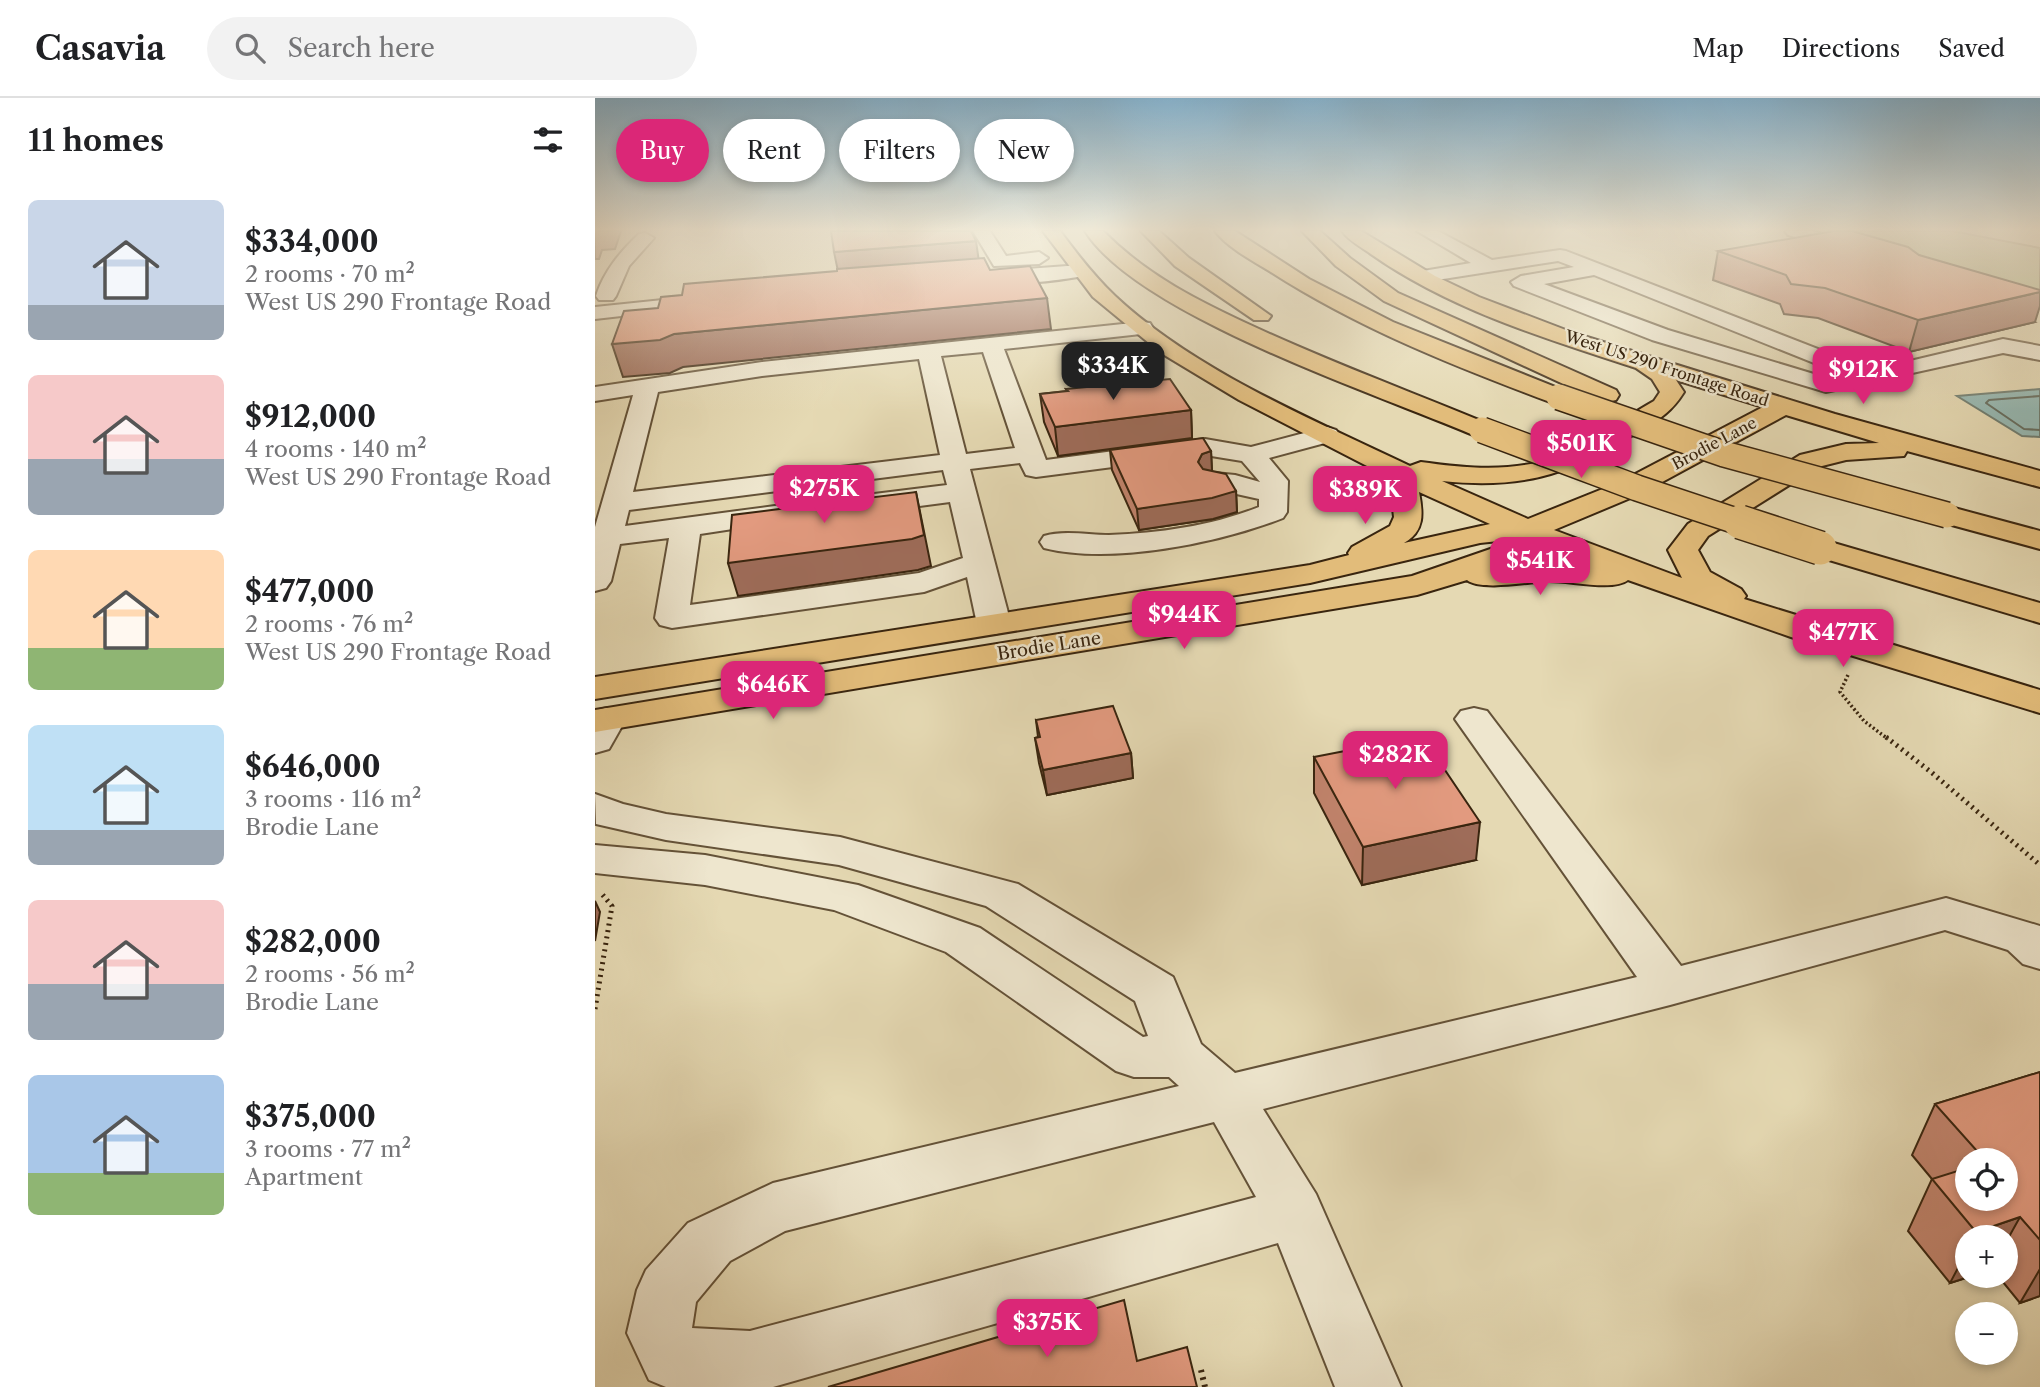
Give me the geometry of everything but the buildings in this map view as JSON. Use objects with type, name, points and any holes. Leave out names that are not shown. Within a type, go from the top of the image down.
[{"type":"main road","points":[[1101,291],[1119,310],[1142,328],[1209,373],[1375,460],[1530,529],[1662,582],[2040,702]]},
{"type":"main road","points":[[1171,291],[1201,310],[1304,359],[1637,488],[1820,548],[2040,613]]},
{"type":"main road","points":[[1224,291],[1258,315],[1422,404]]},
{"type":"main road","points":[[1320,291],[1384,327],[1463,362],[1559,397],[1724,454],[2040,540]]},
{"type":"main road","points":[[1383,291],[1607,394],[1947,515]]},
{"type":"main road","name":"West US 290 Frontage Road","points":[[1454,291],[1476,302],[1643,362],[1928,451],[2040,478]]},
{"type":"main road","points":[[1375,460],[1455,477],[1513,474],[1564,462],[1663,406],[1672,392],[1661,375],[1643,362]]},
{"type":"main road","name":"Brodie Lane","points":[[598,717],[993,624],[1310,574],[1480,534],[1530,529],[1630,488],[1784,406]]},
{"type":"main road","points":[[1770,617],[1698,578],[1683,551],[1698,530],[1808,461],[1881,449],[1928,451]]},
{"type":"main road","points":[[1310,574],[1375,549],[1403,531],[1409,517],[1405,490],[1375,460]]},
{"type":"main road","name":"Brodie Lane","points":[[598,717],[1417,585],[1516,550],[1530,529]]},
{"type":"main road","points":[[1417,585],[1498,573],[1551,570],[1662,582]]},
{"type":"lane","points":[[1545,291],[1660,335],[1826,385],[2003,346],[2040,353]]},
{"type":"lane","points":[[1652,291],[1870,377]]},
{"type":"lane","points":[[599,301],[730,295]]},
{"type":"lane","points":[[595,394],[749,371],[1142,328]]},
{"type":"lane","points":[[991,344],[1036,469],[1205,447],[1251,455],[1327,435]]},
{"type":"lane","points":[[927,351],[993,624]]},
{"type":"lane","points":[[595,581],[608,515],[648,386]]},
{"type":"lane","points":[[608,515],[954,462],[1030,454]]},
{"type":"lane","points":[[1055,542],[1082,545],[1131,541],[1252,522],[1273,512],[1274,481],[1251,455]]},
{"type":"lane","points":[[1215,481],[1235,483],[1274,495]]},
{"type":"lane","points":[[608,515],[686,527],[961,492]]},
{"type":"lane","points":[[686,527],[671,618],[925,582],[978,563]]},
{"type":"lane","points":[[1473,719],[1670,987]]},
{"type":"lane","points":[[595,807],[611,815],[666,827],[840,851],[1002,895],[1156,990],[1180,1056],[1227,1097],[1295,1212],[1368,1387]]},
{"type":"lane","points":[[595,859],[705,870],[842,896],[963,940],[1134,1057],[1180,1056]]},
{"type":"lane","points":[[1295,1212],[750,1362],[672,1357],[659,1333],[668,1290],[709,1242],[773,1209],[1670,987],[1946,914],[2024,938],[2040,952]]},
{"type":"path","points":[[1849,673],[1840,692],[1864,721],[1931,772],[2040,865]]},
{"type":"path","points":[[595,1009],[612,906]]},
{"type":"path","points":[[1201,1370],[1205,1387]]},
{"type":"water","points":[[2040,389],[2040,437],[2022,436],[1957,396]]}]
